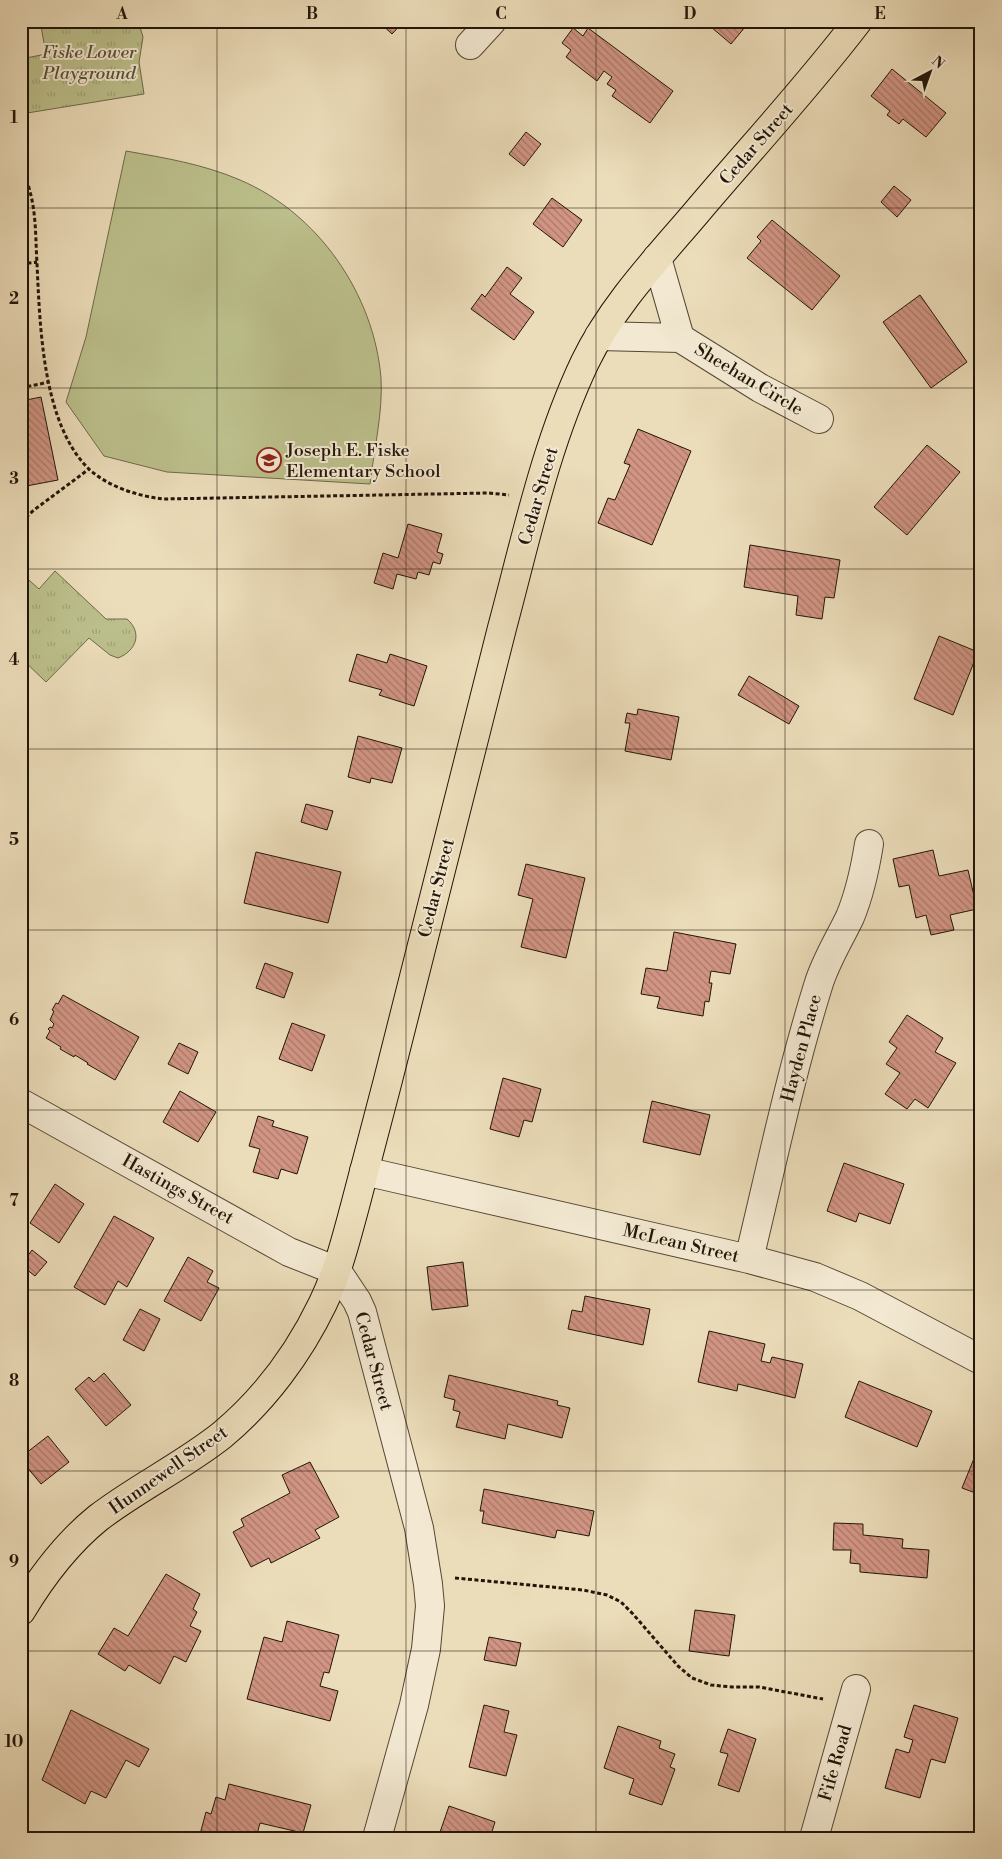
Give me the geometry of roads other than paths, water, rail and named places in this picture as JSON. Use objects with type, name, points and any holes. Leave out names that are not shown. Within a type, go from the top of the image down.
[{"type":"main road","name":"Cedar Street","points":[[337,1271],[538,494],[567,403],[599,336],[627,296],[657,258],[806,87],[858,21]]},
{"type":"main road","name":"Hunnewell Street","points":[[21,1611],[48,1569],[82,1532],[121,1502],[188,1460],[236,1423],[258,1401],[277,1378],[309,1329],[325,1300],[337,1271]]},
{"type":"street","points":[[470,45],[492,21]]},
{"type":"street","name":"Sheehan Circle","points":[[657,258],[680,338]]},
{"type":"street","name":"Sheehan Circle","points":[[599,336],[680,338],[768,392],[819,419]]},
{"type":"street","name":"Hayden Place","points":[[749,1259],[811,1009],[828,961],[857,898],[869,844]]},
{"type":"street","name":"Hastings Street","points":[[21,1102],[292,1254],[337,1271]]},
{"type":"street","name":"McLean Street","points":[[364,1170],[792,1269],[836,1285],[885,1308],[981,1360]]},
{"type":"street","name":"Cedar Street","points":[[337,1271],[362,1312],[415,1513],[427,1575],[430,1606],[424,1661],[414,1705],[377,1838]]},
{"type":"street","name":"Fife Road","points":[[814,1838],[854,1697]]},
{"type":"place","name":"Joseph E. Fiske Elementary School","points":[[269,460]]},
{"type":"park label","name":"Fiske Lower Playground","points":[[89,62]]}]
